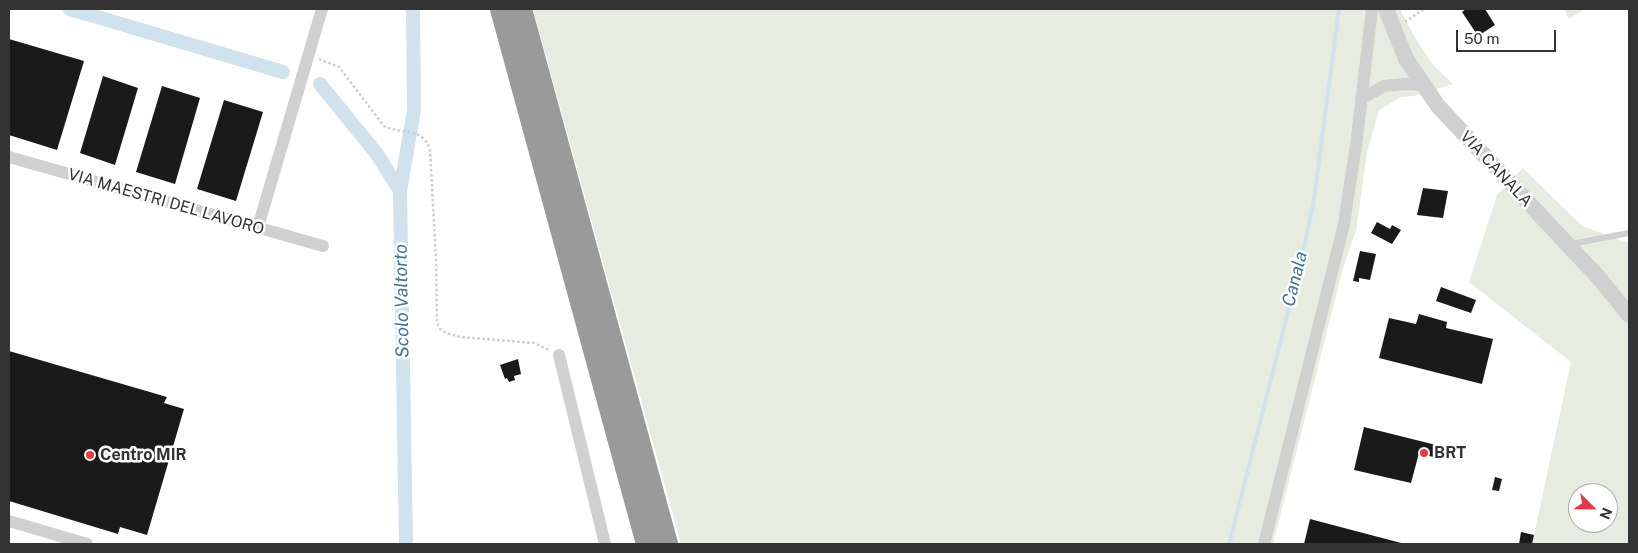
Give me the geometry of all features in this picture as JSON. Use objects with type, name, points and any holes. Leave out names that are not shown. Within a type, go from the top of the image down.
[{"type":"highway","points":[[501,9],[647,544]]},
{"type":"highway","points":[[521,9],[667,544]]},
{"type":"street","points":[[258,227],[299,93],[322,9]]},
{"type":"street","points":[[1264,544],[1344,224],[1372,9]]},
{"type":"street","name":"VIA CANALA","points":[[1386,9],[1406,59],[1438,106],[1599,278],[1629,315]]},
{"type":"street","points":[[1361,98],[1384,86],[1424,85]]},
{"type":"street","name":"VIA MAESTRI DEL LAVORO","points":[[9,157],[323,246]]},
{"type":"street","points":[[559,355],[605,544]]},
{"type":"street","points":[[9,521],[87,544]]},
{"type":"lane","points":[[1567,245],[1629,233]]},
{"type":"path","points":[[1393,29],[1424,9]]},
{"type":"path","points":[[309,56],[340,67],[384,126],[393,130],[416,133],[426,139],[430,148],[436,260],[437,323],[440,329],[460,337],[534,343],[559,355]]},
{"type":"shaded area","points":[[533,9],[1400,9],[1433,65],[1453,84],[1414,96],[1401,97],[1379,110],[1367,152],[1356,231],[1343,268],[1273,544],[681,544]]},
{"type":"shaded area","points":[[1564,9],[1584,9],[1569,19]]},
{"type":"shaded area","points":[[1523,168],[1582,226],[1629,243],[1629,544],[1532,544],[1571,362],[1469,282],[1497,195]]},
{"type":"building","points":[[1466,9],[1485,9],[1495,25],[1478,36],[1462,12]]},
{"type":"building","points":[[9,39],[84,61],[57,150],[9,135]]},
{"type":"building","points":[[103,76],[138,88],[115,165],[80,153]]},
{"type":"building","points":[[162,86],[200,98],[175,184],[136,172]]},
{"type":"building","points":[[224,100],[263,112],[236,201],[197,189]]},
{"type":"building","points":[[1423,188],[1448,191],[1443,218],[1417,215]]},
{"type":"building","points":[[1377,222],[1390,229],[1392,225],[1401,230],[1392,244],[1371,233]]},
{"type":"building","points":[[1360,251],[1376,254],[1370,280],[1359,278],[1359,282],[1353,281]]},
{"type":"building","points":[[1441,287],[1476,300],[1471,313],[1436,301]]},
{"type":"building","points":[[1419,314],[1447,322],[1446,328],[1493,339],[1482,384],[1379,358],[1389,318],[1416,324]]},
{"type":"building","name":"Centro MIR","points":[[9,351],[167,397],[164,403],[184,409],[147,535],[120,527],[118,534],[9,501]]},
{"type":"building","points":[[518,359],[521,374],[514,376],[515,380],[509,382],[507,378],[505,379],[500,365]]},
{"type":"building","points":[[1364,427],[1436,445],[1433,457],[1419,453],[1411,483],[1354,470]]},
{"type":"building","points":[[1495,477],[1502,479],[1499,491],[1492,490]]},
{"type":"building","points":[[1310,519],[1405,544],[1304,544]]},
{"type":"building","points":[[1521,532],[1534,535],[1532,544],[1519,544]]},
{"type":"waterway","name":"Scolo Valtorto","points":[[70,9],[283,72]]},
{"type":"waterway","points":[[400,191],[414,110],[413,9]]},
{"type":"waterway","name":"Canala","points":[[1229,544],[1300,265],[1313,206],[1339,9]]},
{"type":"waterway","name":"Scolo Valtorto","points":[[320,84],[377,154],[400,191],[406,544]]},
{"type":"place","name":"BRT","points":[[1424,453]]},
{"type":"place","name":"Centro MIR","points":[[90,455]]}]
